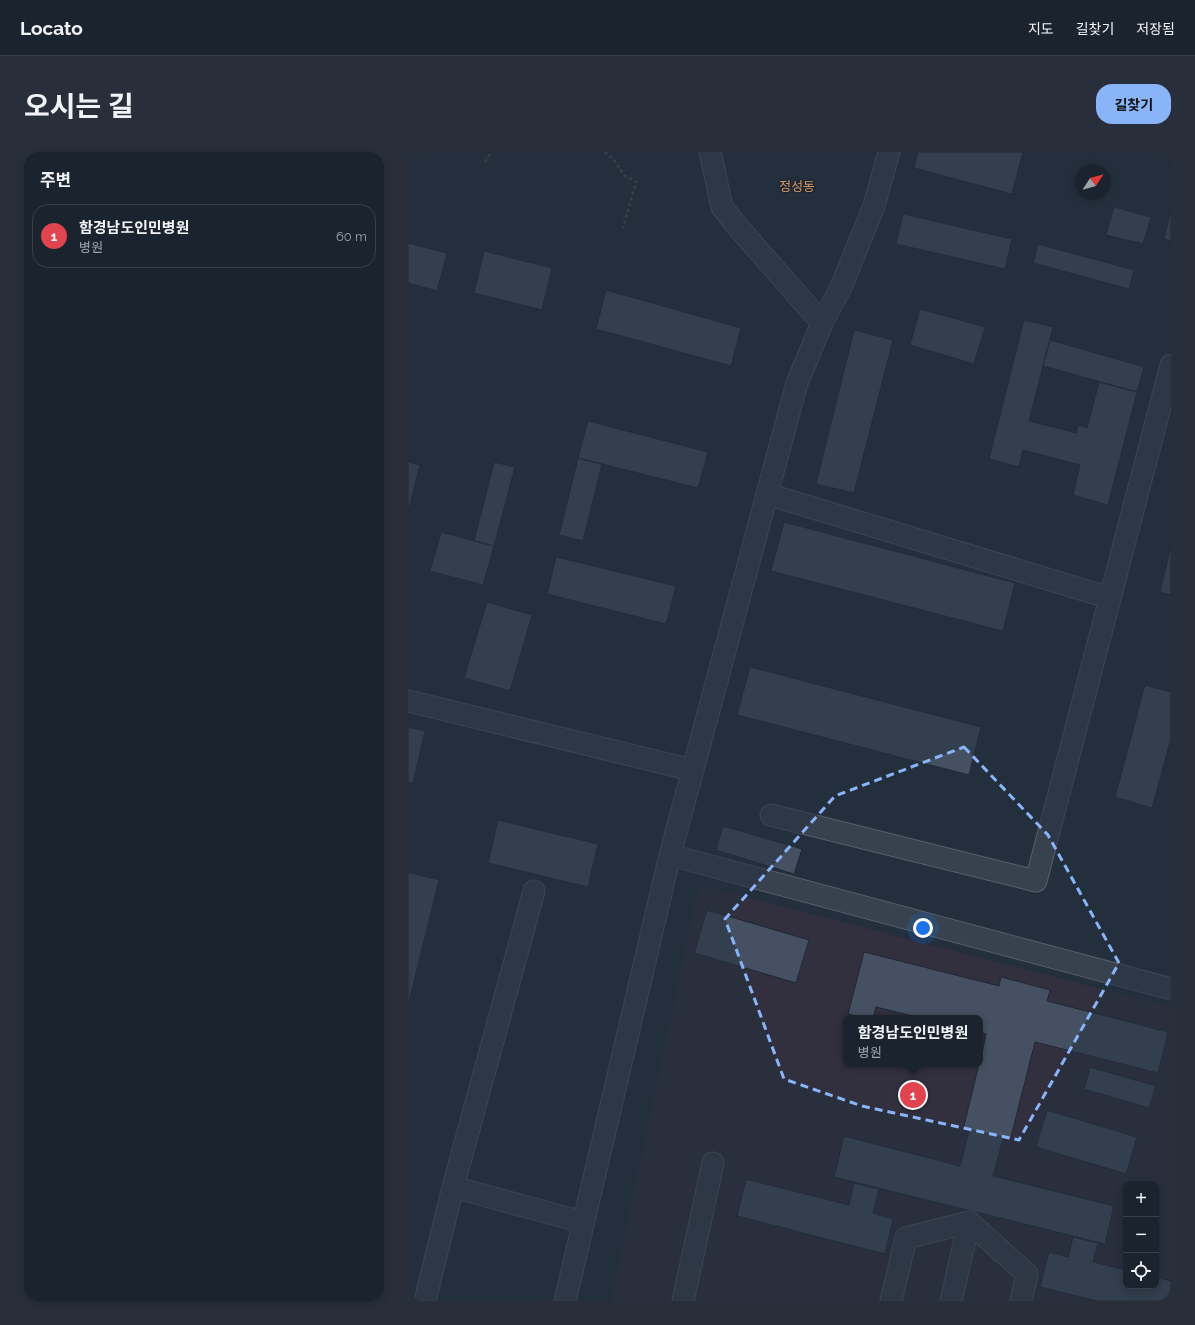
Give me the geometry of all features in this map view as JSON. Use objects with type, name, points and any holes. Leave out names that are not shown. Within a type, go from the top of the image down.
[{"type":"street","points":[[710,152],[722,207],[822,323]]},
{"type":"street","points":[[565,1301],[670,855],[798,383],[822,323],[841,287],[874,206],[889,152]]},
{"type":"street","points":[[771,815],[1036,880],[1171,366]]},
{"type":"street","points":[[767,494],[1110,598]]},
{"type":"street","points":[[408,701],[692,770]]},
{"type":"street","points":[[670,855],[1171,989]]},
{"type":"street","points":[[425,1301],[453,1187],[534,891]]},
{"type":"street","points":[[682,1301],[713,1163]]},
{"type":"street","points":[[453,1187],[583,1222]]},
{"type":"street","points":[[891,1301],[906,1238],[969,1222]]},
{"type":"street","points":[[951,1301],[969,1222]]},
{"type":"street","points":[[969,1222],[1027,1274],[1021,1301]]},
{"type":"path","points":[[485,162],[491,152]]},
{"type":"path","points":[[605,152],[612,158],[625,176],[636,182],[623,228]]},
{"type":"highlighted area","points":[[964,747],[1048,835],[1119,963],[1019,1140],[862,1106],[784,1079],[725,919],[835,796]]},
{"type":"shaded area","points":[[699,885],[1171,1007],[1171,1301],[611,1301]]},
{"type":"building","points":[[918,152],[1023,152],[1012,194],[914,168]]},
{"type":"building","points":[[1114,207],[1151,217],[1143,244],[1106,235]]},
{"type":"building","points":[[1171,210],[1171,241],[1164,239]]},
{"type":"building","points":[[903,214],[1012,239],[1005,269],[896,244]]},
{"type":"building","points":[[408,243],[447,253],[437,291],[408,283]]},
{"type":"building","points":[[1038,244],[1134,270],[1129,289],[1033,263]]},
{"type":"building","points":[[484,251],[552,268],[542,310],[474,293]]},
{"type":"building","points":[[606,290],[741,328],[731,366],[596,329]]},
{"type":"building","points":[[920,309],[985,327],[974,364],[910,345]]},
{"type":"building","points":[[1024,320],[1053,327],[1029,421],[1076,433],[1078,425],[1087,428],[1099,382],[1137,392],[1108,505],[1073,495],[1080,465],[1023,450],[1019,467],[989,459]]},
{"type":"building","points":[[854,330],[893,340],[854,493],[816,484]]},
{"type":"building","points":[[1050,340],[1144,367],[1137,392],[1043,366]]},
{"type":"building","points":[[588,421],[708,452],[698,488],[578,458]]},
{"type":"building","points":[[578,458],[602,464],[583,541],[559,535]]},
{"type":"building","points":[[408,462],[420,465],[408,512]]},
{"type":"building","points":[[494,462],[515,467],[494,546],[474,541]]},
{"type":"building","points":[[784,522],[1015,583],[1003,631],[771,571]]},
{"type":"building","points":[[441,532],[494,546],[483,585],[430,571]]},
{"type":"building","points":[[1171,546],[1171,595],[1160,592]]},
{"type":"building","points":[[556,557],[676,586],[666,624],[547,594]]},
{"type":"building","points":[[487,602],[532,615],[510,691],[464,678]]},
{"type":"building","points":[[750,667],[981,727],[969,775],[737,715]]},
{"type":"building","points":[[1145,685],[1171,692],[1171,739],[1152,808],[1115,797]]},
{"type":"building","points":[[408,727],[425,731],[413,783],[408,782]]},
{"type":"building","points":[[498,820],[598,844],[588,887],[488,863]]},
{"type":"building","points":[[723,826],[802,849],[794,874],[716,850]]},
{"type":"building","points":[[408,872],[439,880],[408,1006]]},
{"type":"building","points":[[707,910],[809,940],[796,983],[694,953]]},
{"type":"building","points":[[864,952],[999,986],[1001,977],[1050,990],[1047,1001],[1168,1032],[1158,1073],[1035,1042],[1010,1141],[1003,1139],[993,1176],[1114,1206],[1105,1244],[834,1177],[844,1136],[960,1166],[969,1131],[963,1130],[978,1067],[983,1067],[983,1049],[986,1034],[983,1034],[983,1015],[909,1015],[876,1007],[874,1015],[848,1014]]},
{"type":"building","points":[[1090,1067],[1156,1086],[1149,1108],[1084,1089]]},
{"type":"building","points":[[1047,1110],[1137,1137],[1126,1174],[1036,1147]]},
{"type":"building","points":[[746,1179],[849,1205],[854,1183],[879,1189],[873,1213],[893,1219],[885,1254],[737,1216]]},
{"type":"building","points":[[1073,1237],[1098,1243],[1093,1262],[1123,1269],[1123,1289],[1159,1289],[1159,1278],[1171,1281],[1171,1301],[1097,1301],[1040,1287],[1049,1252],[1068,1257]]},
{"type":"place","name":"함경남도인민병원","points":[[913,1095]]},
{"type":"district","name":"정성동","points":[[797,186]]}]
